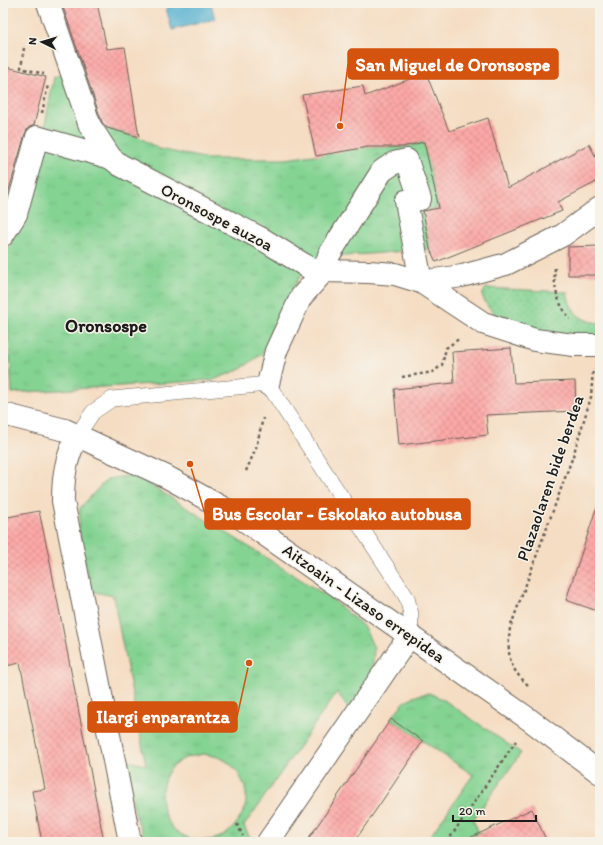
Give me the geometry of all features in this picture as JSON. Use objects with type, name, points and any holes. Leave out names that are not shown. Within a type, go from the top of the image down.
[{"type":"street","name":"Oronsospe auzoa","points":[[49,6],[90,126],[111,158],[120,165],[264,240],[311,269],[324,272],[369,272],[395,274],[421,282],[483,323],[535,340],[595,346]]},
{"type":"street","name":"Oronsospe auzoa","points":[[37,137],[111,158]]},
{"type":"street","points":[[3,235],[16,214],[37,137]]},
{"type":"street","points":[[268,384],[276,351],[301,296],[324,272],[330,255],[382,171],[394,163],[408,160],[420,199],[406,201],[421,282]]},
{"type":"street","name":"Oronsospe auzoa","points":[[421,282],[462,276],[506,264],[563,235],[600,208]]},
{"type":"street","name":"Aitzoain - Lizaso errepidea","points":[[3,414],[65,430],[167,477],[241,518],[530,720],[600,773]]},
{"type":"street","points":[[77,436],[67,457],[64,471],[63,501],[130,842]]},
{"type":"street","points":[[268,842],[410,635]]},
{"type":"lane","points":[[77,436],[93,412],[112,399],[268,384],[407,598],[411,614],[410,635]]},
{"type":"path","points":[[24,48],[21,68],[50,75]]},
{"type":"path","points":[[37,137],[48,83]]},
{"type":"path","name":"Plazaolaren bide berdea","points":[[534,691],[517,675],[508,652],[510,628],[573,456],[591,397],[594,375],[595,346],[562,308],[556,290],[556,254],[563,235]]},
{"type":"path","points":[[402,377],[433,372],[442,365],[446,348],[483,323]]},
{"type":"path","points":[[246,471],[256,448],[264,413],[268,384]]},
{"type":"path","points":[[446,842],[517,740]]},
{"type":"path","points":[[237,824],[245,842]]},
{"type":"green space","points":[[66,73],[81,116],[104,128],[139,137],[159,149],[208,159],[286,159],[368,147],[402,147],[424,142],[439,208],[424,211],[430,249],[320,258],[299,278],[262,354],[241,369],[213,380],[12,393],[4,256],[24,219],[40,152],[54,77]]},
{"type":"green space","points":[[486,288],[567,292],[571,305],[581,318],[600,323],[600,337],[551,333],[516,325],[501,318],[489,308],[482,295]]},
{"type":"green space","points":[[135,475],[333,600],[364,627],[374,648],[372,678],[349,710],[337,692],[244,826],[252,842],[146,842],[136,817],[124,760],[146,765],[113,596],[90,591],[79,530],[80,508],[107,479]],"holes":[[[203,754],[218,757],[232,766],[242,780],[246,796],[246,804],[238,822],[227,833],[211,840],[197,840],[190,838],[184,836],[173,828],[167,819],[161,799],[162,788],[170,769],[178,762],[188,757]]]},
{"type":"green space","points":[[429,693],[444,700],[521,753],[473,820],[479,833],[488,830],[494,842],[426,842],[473,775],[391,719],[399,708],[410,698]]},
{"type":"water","points":[[182,3],[211,3],[215,19],[172,30],[166,8]]},
{"type":"building","points":[[80,3],[97,3],[107,49],[125,47],[139,137],[107,128],[102,122],[63,7]]},
{"type":"building","points":[[3,66],[46,77],[34,125],[28,128],[25,134],[3,211]]},
{"type":"building","points":[[426,73],[449,131],[488,118],[508,188],[589,144],[600,165],[600,180],[558,202],[562,211],[436,262],[430,249],[423,211],[439,208],[424,142],[402,147],[368,147],[316,156],[302,95],[363,86],[365,96]]},
{"type":"building","points":[[600,246],[600,275],[568,275],[568,247]]},
{"type":"building","points":[[511,348],[514,383],[575,381],[576,411],[486,415],[488,435],[399,445],[394,389],[454,383],[452,352]]},
{"type":"building","points":[[596,509],[600,510],[600,612],[566,600]]},
{"type":"building","points":[[39,511],[104,842],[42,842],[32,791],[45,789],[20,663],[6,666],[3,651],[3,518]]},
{"type":"building","points":[[391,719],[423,741],[354,842],[306,842]]},
{"type":"building","points":[[532,809],[547,842],[461,842]]},
{"type":"place","name":"San Miguel de Oronsospe","points":[[340,126]]},
{"type":"place","name":"Bus Escolar - Eskolako autobusa","points":[[190,464]]},
{"type":"place","name":"Ilargi enparantza","points":[[249,663]]},
{"type":"district","name":"Oronsospe","points":[[106,326]]}]
